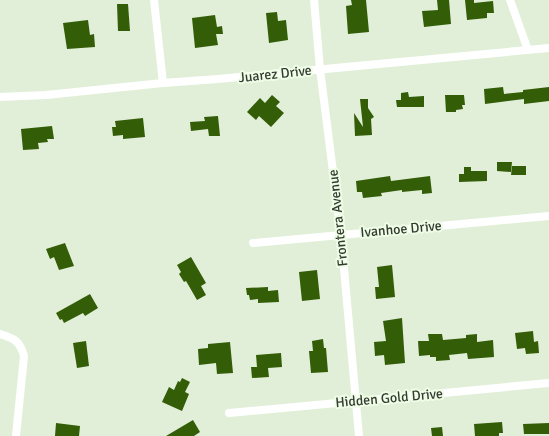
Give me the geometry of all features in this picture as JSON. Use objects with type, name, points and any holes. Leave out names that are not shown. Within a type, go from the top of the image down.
[{"type":"street","points":[[154,0],[163,83]]},
{"type":"street","name":"Frontera Avenue","points":[[314,0],[320,69],[341,235],[359,436]]},
{"type":"street","points":[[510,0],[528,50]]},
{"type":"street","name":"Juarez Drive","points":[[0,98],[549,48]]},
{"type":"street","name":"Ivanhoe Drive","points":[[253,243],[549,216]]},
{"type":"street","points":[[0,334],[17,341],[22,348],[24,356],[16,436]]},
{"type":"street","name":"Hidden Gold Drive","points":[[229,413],[549,383]]},
{"type":"building","points":[[351,0],[366,0],[369,32],[348,34],[346,6],[352,5]]},
{"type":"building","points":[[437,0],[449,0],[451,24],[424,27],[422,11],[438,10]]},
{"type":"building","points":[[465,0],[474,0],[474,3],[493,1],[494,13],[487,13],[487,18],[467,20]]},
{"type":"building","points":[[117,4],[128,4],[130,31],[118,31]]},
{"type":"building","points":[[277,12],[278,21],[286,20],[288,40],[269,43],[266,13]]},
{"type":"building","points":[[215,15],[217,27],[222,26],[223,34],[216,34],[218,45],[195,48],[192,18]]},
{"type":"building","points":[[88,20],[90,35],[94,34],[95,47],[67,49],[63,23]]},
{"type":"building","points":[[503,87],[504,94],[549,87],[549,101],[524,104],[524,99],[485,104],[484,89]]},
{"type":"building","points":[[408,92],[409,97],[424,96],[424,107],[397,107],[396,100],[401,100],[401,93]]},
{"type":"building","points":[[272,95],[280,102],[276,106],[284,113],[271,127],[259,116],[256,120],[247,112],[260,98],[265,103]]},
{"type":"building","points":[[445,95],[464,95],[465,105],[462,105],[463,109],[456,110],[456,112],[446,112]]},
{"type":"building","points":[[360,99],[368,99],[368,108],[374,117],[371,119],[372,135],[355,136],[354,113],[363,127]]},
{"type":"building","points":[[218,116],[220,136],[209,136],[208,129],[191,131],[190,122],[205,121],[204,117]]},
{"type":"building","points":[[143,118],[145,137],[123,139],[123,135],[113,136],[112,127],[116,127],[115,121]]},
{"type":"building","points":[[52,126],[54,139],[47,139],[48,142],[38,143],[39,149],[23,150],[21,129]]},
{"type":"building","points":[[497,162],[512,162],[511,172],[497,171]]},
{"type":"building","points":[[512,166],[526,166],[526,175],[511,175]]},
{"type":"building","points":[[464,167],[471,167],[471,171],[487,171],[487,181],[459,182],[459,174],[464,174]]},
{"type":"building","points":[[390,176],[391,181],[430,176],[432,193],[422,194],[422,190],[402,192],[402,190],[381,193],[382,196],[363,198],[362,192],[357,192],[356,181]]},
{"type":"building","points":[[65,243],[74,266],[59,270],[54,257],[50,259],[46,249]]},
{"type":"building","points":[[191,257],[206,283],[201,286],[206,295],[197,300],[186,281],[184,282],[179,274],[181,272],[177,265]]},
{"type":"building","points":[[392,265],[395,297],[376,299],[375,287],[379,287],[377,267]]},
{"type":"building","points":[[317,270],[320,299],[302,301],[299,272]]},
{"type":"building","points":[[268,287],[268,291],[278,290],[279,302],[258,303],[258,299],[250,300],[249,295],[247,295],[246,288]]},
{"type":"building","points":[[90,294],[98,308],[85,316],[83,313],[64,323],[62,319],[60,320],[56,313]]},
{"type":"building","points":[[402,318],[405,363],[385,365],[384,355],[375,356],[374,342],[386,341],[383,321]]},
{"type":"building","points":[[533,331],[534,342],[538,341],[539,353],[526,354],[525,348],[517,349],[515,333]]},
{"type":"building","points":[[428,334],[442,334],[443,340],[466,338],[466,335],[477,334],[477,342],[493,340],[494,357],[468,359],[467,353],[449,355],[450,360],[436,361],[436,357],[430,357],[430,355],[419,356],[418,341],[429,341]]},
{"type":"building","points":[[323,339],[324,348],[326,348],[328,372],[311,373],[309,351],[313,351],[312,341]]},
{"type":"building","points":[[86,341],[89,366],[77,368],[73,343]]},
{"type":"building","points":[[230,342],[233,373],[217,374],[216,363],[199,365],[198,349],[208,348],[208,344]]},
{"type":"building","points":[[281,353],[282,367],[268,368],[269,377],[252,378],[251,367],[257,367],[256,355]]},
{"type":"building","points":[[182,378],[190,382],[185,392],[189,394],[182,411],[162,402],[169,387],[174,390],[178,381],[180,382]]},
{"type":"building","points":[[193,420],[200,432],[194,436],[166,436]]},
{"type":"building","points":[[502,422],[503,433],[499,433],[499,436],[475,436],[474,424]]},
{"type":"building","points":[[56,423],[80,426],[79,436],[55,436]]},
{"type":"building","points":[[549,423],[549,434],[524,434],[523,424]]},
{"type":"building","points":[[442,427],[443,436],[432,436],[431,428]]}]
